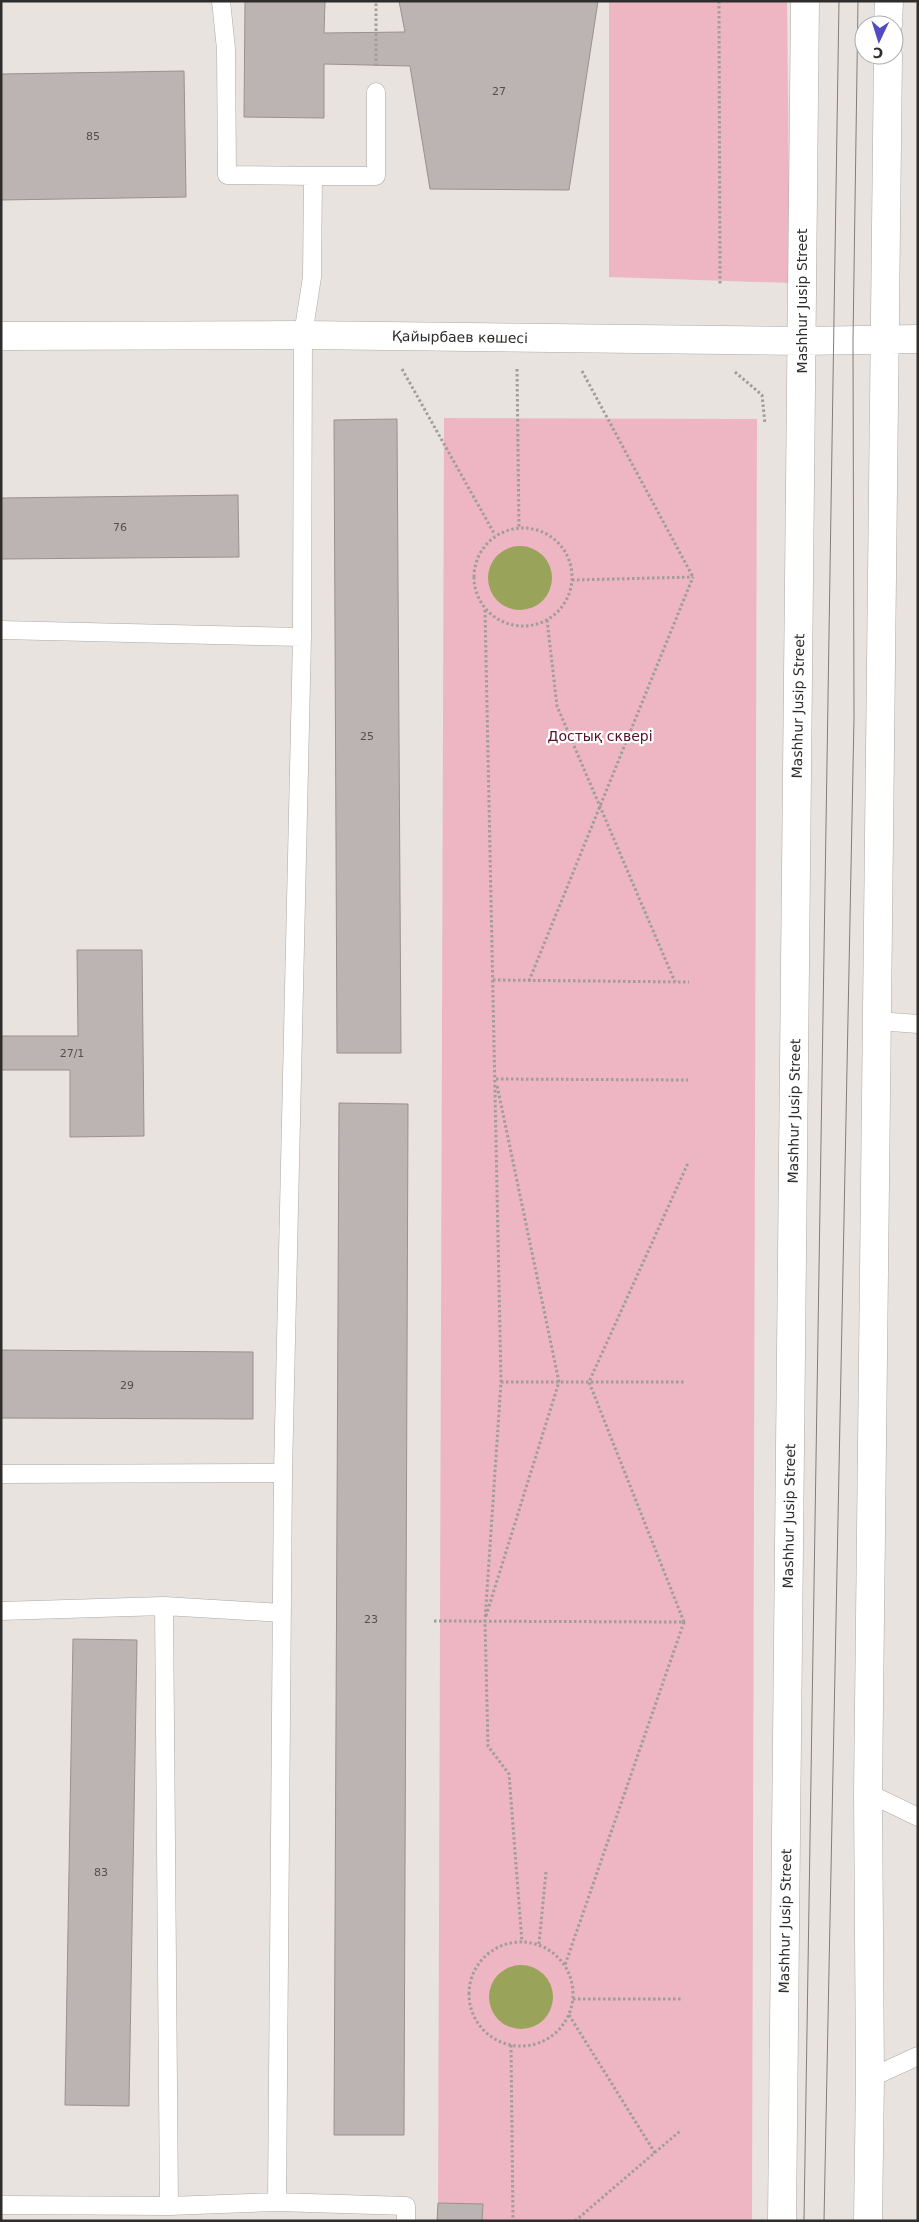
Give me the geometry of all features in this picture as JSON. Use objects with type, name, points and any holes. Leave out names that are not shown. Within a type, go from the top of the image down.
[{"type":"street","name":"Mashhur Jusip Street","points":[[782,2221],[805,1]]},
{"type":"street","points":[[888,15],[889,1]]},
{"type":"street","points":[[868,2221],[870,2078],[868,1793],[888,65]]},
{"type":"street","name":"Қайырбаев көшесі","points":[[1,336],[303,335],[802,341],[918,339]]},
{"type":"lane","points":[[220,1],[226,49],[227,175],[376,176],[376,92]]},
{"type":"lane","points":[[277,2202],[283,1473],[302,637],[303,335],[312,277],[313,176]]},
{"type":"lane","points":[[1,630],[302,637]]},
{"type":"lane","points":[[878,1021],[918,1024]]},
{"type":"lane","points":[[1,1474],[283,1473]]},
{"type":"lane","points":[[1,1611],[164,1606],[282,1613]]},
{"type":"lane","points":[[164,1606],[169,2206]]},
{"type":"lane","points":[[868,1793],[918,1817]]},
{"type":"lane","points":[[870,2078],[918,2056]]},
{"type":"lane","points":[[1,2205],[169,2206],[277,2202],[406,2206],[406,2221]]},
{"type":"path","points":[[376,1],[376,92]]},
{"type":"path","points":[[719,1],[720,284]]},
{"type":"path","points":[[581,368],[693,577]]},
{"type":"path","points":[[402,369],[495,535]]},
{"type":"path","points":[[517,369],[518,527]]},
{"type":"path","points":[[735,372],[762,395],[765,424]]},
{"type":"path","points":[[518,527],[535,529],[551,536],[563,547],[570,562],[572,580],[569,596],[560,610],[547,620],[531,626],[514,626],[498,620],[485,610],[476,595],[473,579],[475,562],[483,547],[495,535],[518,527]]},
{"type":"path","points":[[572,580],[693,577]]},
{"type":"path","points":[[528,981],[693,577]]},
{"type":"path","points":[[485,610],[501,1382],[485,1621],[488,1746],[508,1774],[522,1942]]},
{"type":"path","points":[[547,620],[557,706],[675,982]]},
{"type":"path","points":[[493,980],[690,982]]},
{"type":"path","points":[[495,1077],[688,1080]]},
{"type":"path","points":[[485,1621],[559,1382],[495,1077]]},
{"type":"path","points":[[565,1966],[684,1622],[589,1382],[688,1163]]},
{"type":"path","points":[[501,1382],[686,1382]]},
{"type":"path","points":[[434,1621],[684,1622]]},
{"type":"path","points":[[539,1944],[546,1872]]},
{"type":"path","points":[[522,1942],[539,1944],[554,1953],[565,1966],[572,1981],[573,1999],[569,2015],[559,2030],[545,2040],[528,2046],[511,2045],[495,2039],[482,2028],[472,2013],[469,1996],[471,1979],[478,1964],[490,1952],[505,1944],[522,1942]]},
{"type":"path","points":[[573,1999],[681,1999]]},
{"type":"path","points":[[569,2015],[655,2153]]},
{"type":"path","points":[[511,2045],[513,2221]]},
{"type":"path","points":[[575,2221],[680,2132]]},
{"type":"green space","points":[[609,1],[787,1],[790,283],[609,277]]},
{"type":"green space","name":"Достық сквері","points":[[444,418],[757,419],[752,2221],[438,2221]]},
{"type":"shaded area","points":[[514,546],[526,546],[543,555],[550,566],[552,578],[550,590],[543,601],[526,610],[514,610],[502,605],[493,596],[488,584],[488,572],[493,560],[502,551]]},
{"type":"shaded area","points":[[515,1965],[527,1965],[544,1974],[551,1985],[553,1997],[551,2009],[544,2020],[527,2029],[515,2029],[503,2024],[494,2015],[489,2003],[489,1991],[494,1979],[503,1970]]},
{"type":"building","points":[[245,1],[325,1],[324,33],[405,32],[399,1],[598,1],[569,190],[430,189],[410,66],[324,64],[324,118],[244,117]]},
{"type":"building","points":[[184,71],[186,197],[1,200],[1,74]]},
{"type":"building","points":[[397,419],[401,1053],[337,1053],[334,420]]},
{"type":"building","points":[[238,495],[239,557],[1,559],[1,498]]},
{"type":"building","points":[[77,950],[142,950],[144,1136],[70,1137],[70,1070],[1,1070],[1,1036],[78,1036]]},
{"type":"building","points":[[339,1103],[408,1104],[404,2135],[334,2135]]},
{"type":"building","points":[[1,1350],[253,1352],[253,1419],[1,1418]]},
{"type":"building","points":[[73,1639],[137,1640],[129,2106],[65,2105]]},
{"type":"building","points":[[438,2203],[483,2204],[482,2221],[437,2221]]},
{"type":"tram line","points":[[804,2221],[839,1]]},
{"type":"tram line","points":[[824,2221],[854,718],[853,340],[858,1]]}]
